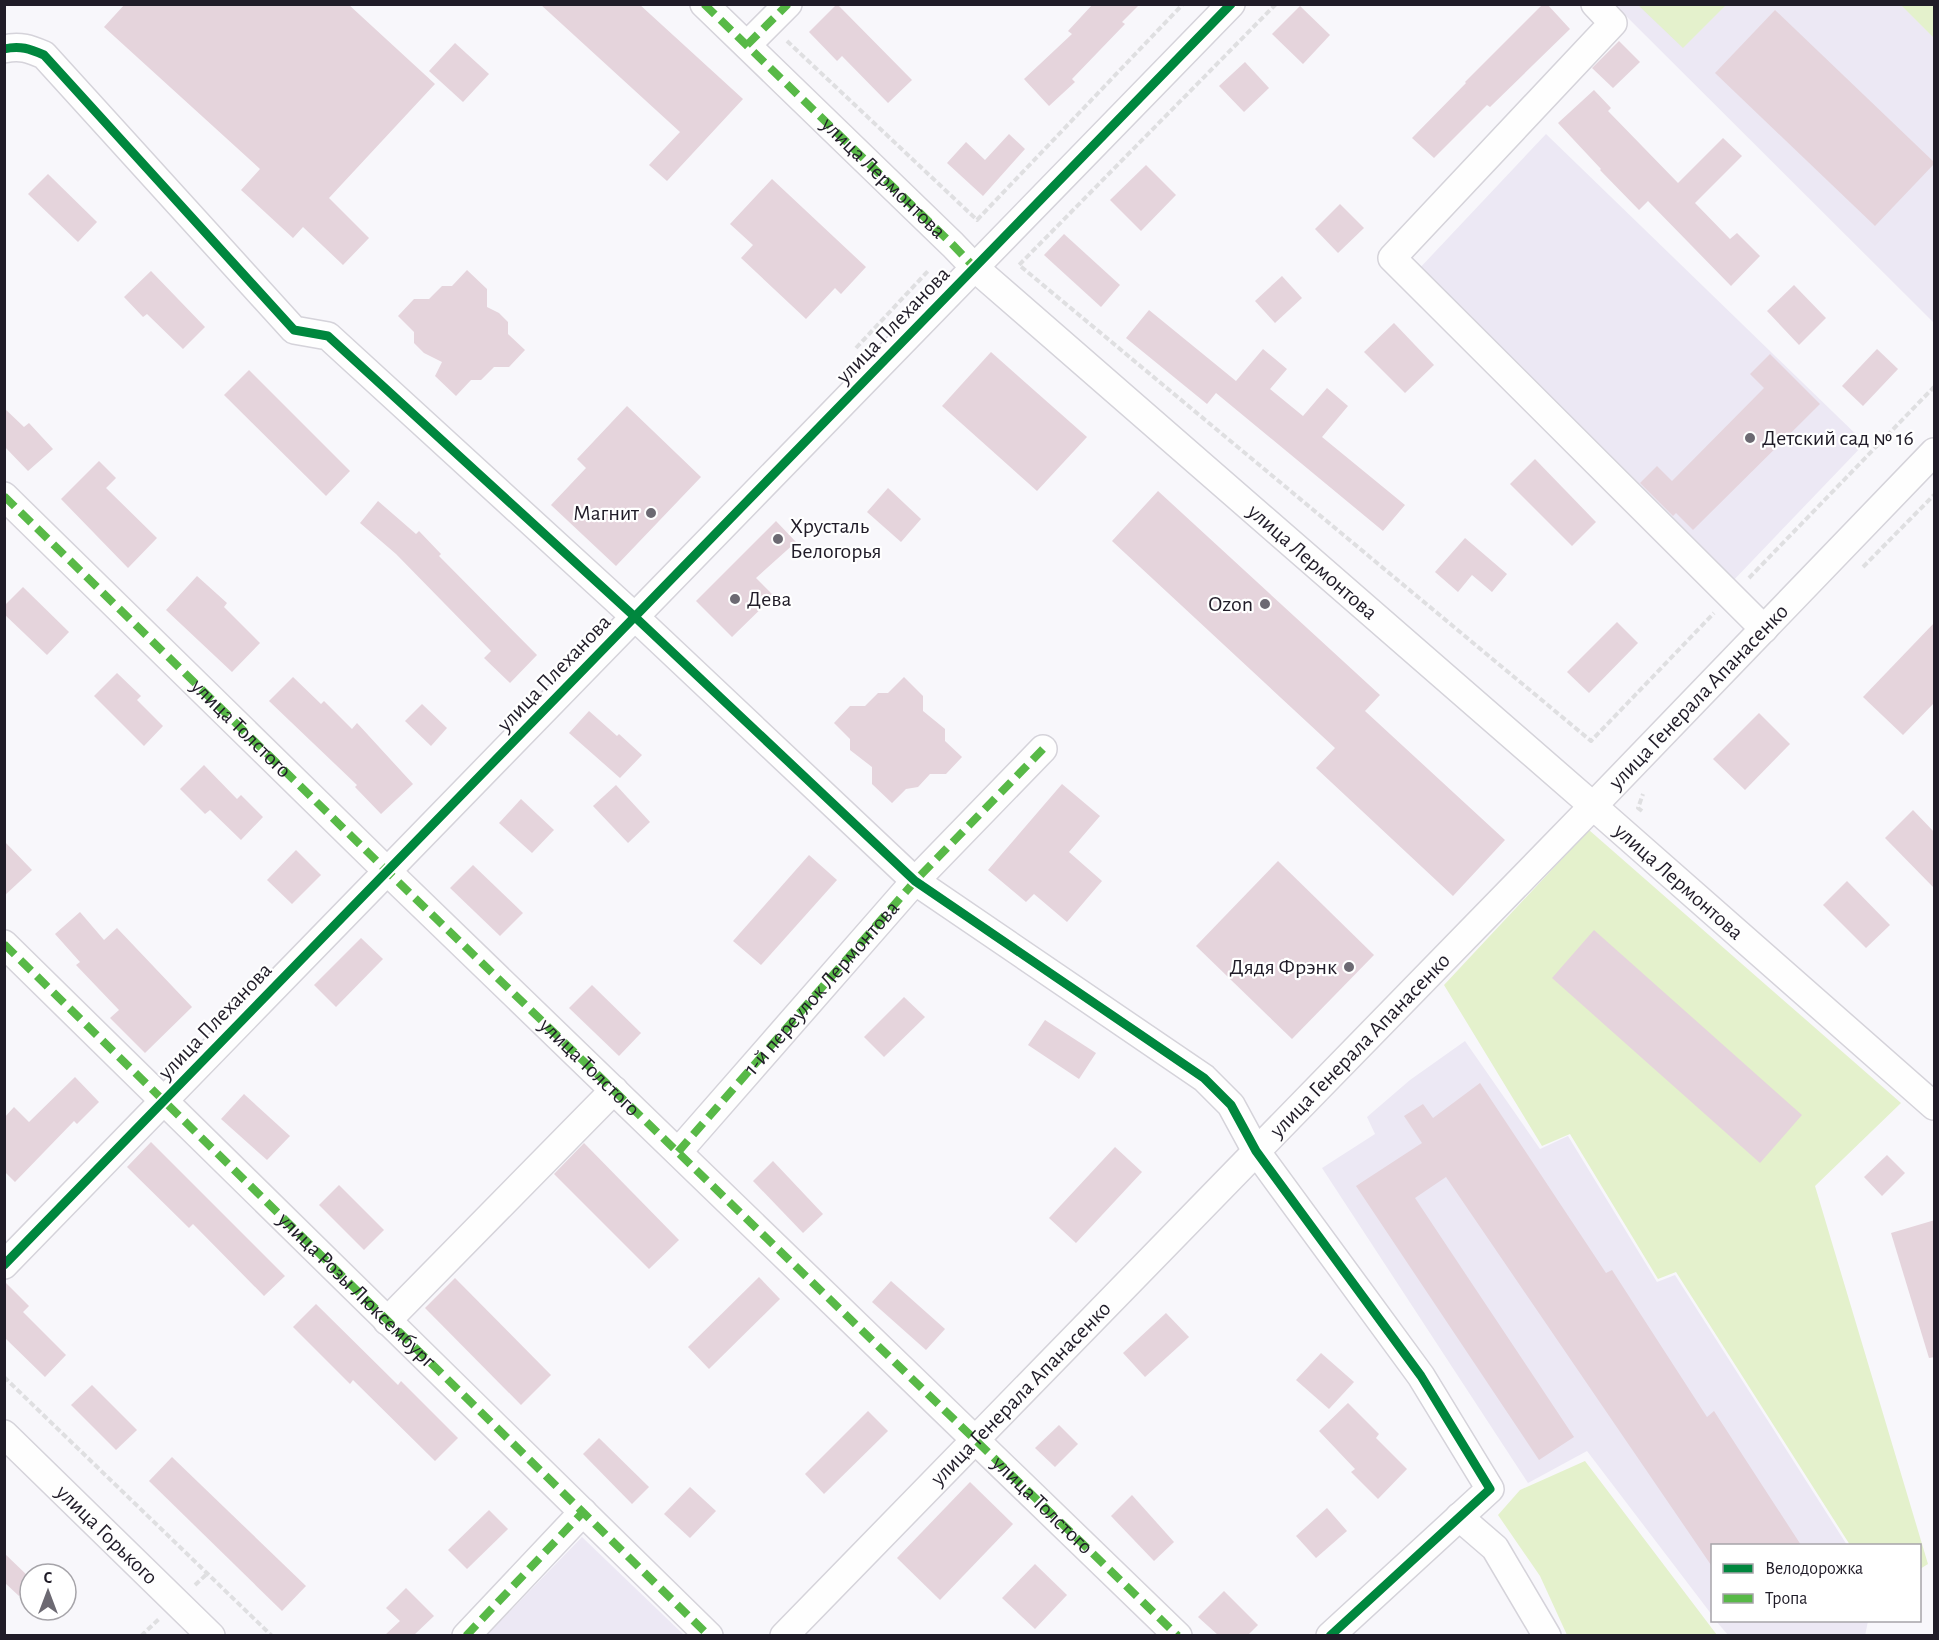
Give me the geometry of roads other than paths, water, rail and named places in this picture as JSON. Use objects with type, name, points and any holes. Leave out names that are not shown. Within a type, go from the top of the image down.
[{"type":"street","name":"улица Лермонтова","points":[[704,4],[975,268],[1935,1106]]},
{"type":"street","points":[[747,45],[788,4]]},
{"type":"street","name":"улица Плеханова","points":[[4,1265],[1231,4]]},
{"type":"street","points":[[1595,4],[1613,23],[1392,258],[1764,629]]},
{"type":"street","points":[[4,49],[28,48],[44,55],[294,330],[328,336],[635,617],[915,881],[1204,1078],[1231,1105],[1256,1151],[1421,1376],[1490,1488],[1330,1635]]},
{"type":"street","name":"улица Генерала Апанасенко","points":[[784,1635],[1935,453]]},
{"type":"street","name":"улица Толстого","points":[[4,496],[388,872],[1178,1635]]},
{"type":"street","name":"1-й переулок Лермонтова","points":[[678,1152],[915,881],[1043,749]]},
{"type":"street","name":"улица Розы Люксембург","points":[[4,944],[709,1635]]},
{"type":"street","points":[[387,1321],[614,1090]]},
{"type":"street","name":"улица Горького","points":[[4,1434],[211,1635]]},
{"type":"street","points":[[466,1635],[583,1512]]},
{"type":"street","points":[[1459,1517],[1495,1548],[1547,1635]]},
{"type":"place","name":"Детский сад № 16","points":[[1750,438]]},
{"type":"place","name":"Магнит","points":[[651,513]]},
{"type":"place","name":"Хрусталь Белогорья","points":[[778,539]]},
{"type":"place","name":"Дева","points":[[735,599]]},
{"type":"place","name":"Ozon","points":[[1265,604]]},
{"type":"place","name":"Дядя Фрэнк","points":[[1349,967]]}]
